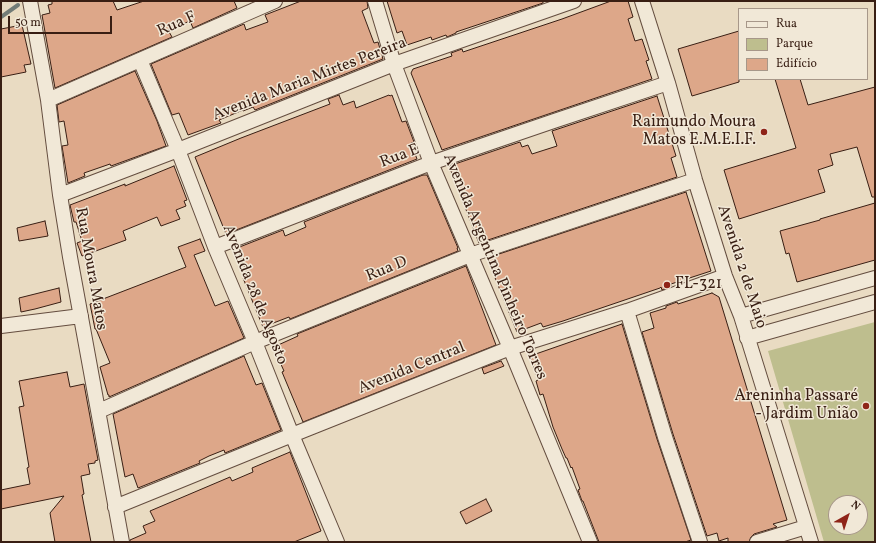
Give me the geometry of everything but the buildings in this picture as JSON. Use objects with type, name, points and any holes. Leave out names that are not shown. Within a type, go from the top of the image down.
[{"type":"street","name":"Rua Moura Matos","points":[[30,1],[48,100],[60,195],[70,257],[122,542]]},
{"type":"street","name":"Rua F","points":[[48,100],[275,1]]},
{"type":"street","name":"Avenida Argentina Pinheiro Torres","points":[[375,1],[394,64],[431,164],[510,348],[590,542]]},
{"type":"street","name":"Avenida Maria Mirtes Pereira","points":[[60,195],[394,64],[574,1]]},
{"type":"street","name":"Avenida 2 de Maio","points":[[642,1],[668,83],[695,180],[725,276],[741,316],[811,542]]},
{"type":"street","name":"Avenida 28 de Agosto","points":[[140,60],[178,150],[215,247],[255,342],[332,540]]},
{"type":"street","name":"Rua E","points":[[215,247],[431,164],[668,83]]},
{"type":"street","name":"Rua D","points":[[99,411],[255,342],[470,255],[695,180]]},
{"type":"street","name":"Avenida Central","points":[[115,507],[510,348],[627,311],[725,276]]},
{"type":"street","points":[[741,316],[869,280],[872,303],[748,338]]},
{"type":"street","points":[[789,303],[794,325]]},
{"type":"street","points":[[627,311],[700,542]]},
{"type":"street","points":[[1,326],[81,316]]},
{"type":"street","points":[[757,542],[806,527]]},
{"type":"green space","points":[[875,322],[875,542],[824,542],[768,351]]},
{"type":"waterway","points":[[1,17],[18,5]]},
{"type":"place","name":"Raimundo Moura Matos E.M.E.I.F.","points":[[764,132]]},
{"type":"place","name":"FL-321","points":[[667,285]]},
{"type":"place","name":"Areninha Passaré - Jardim União","points":[[866,406]]}]
